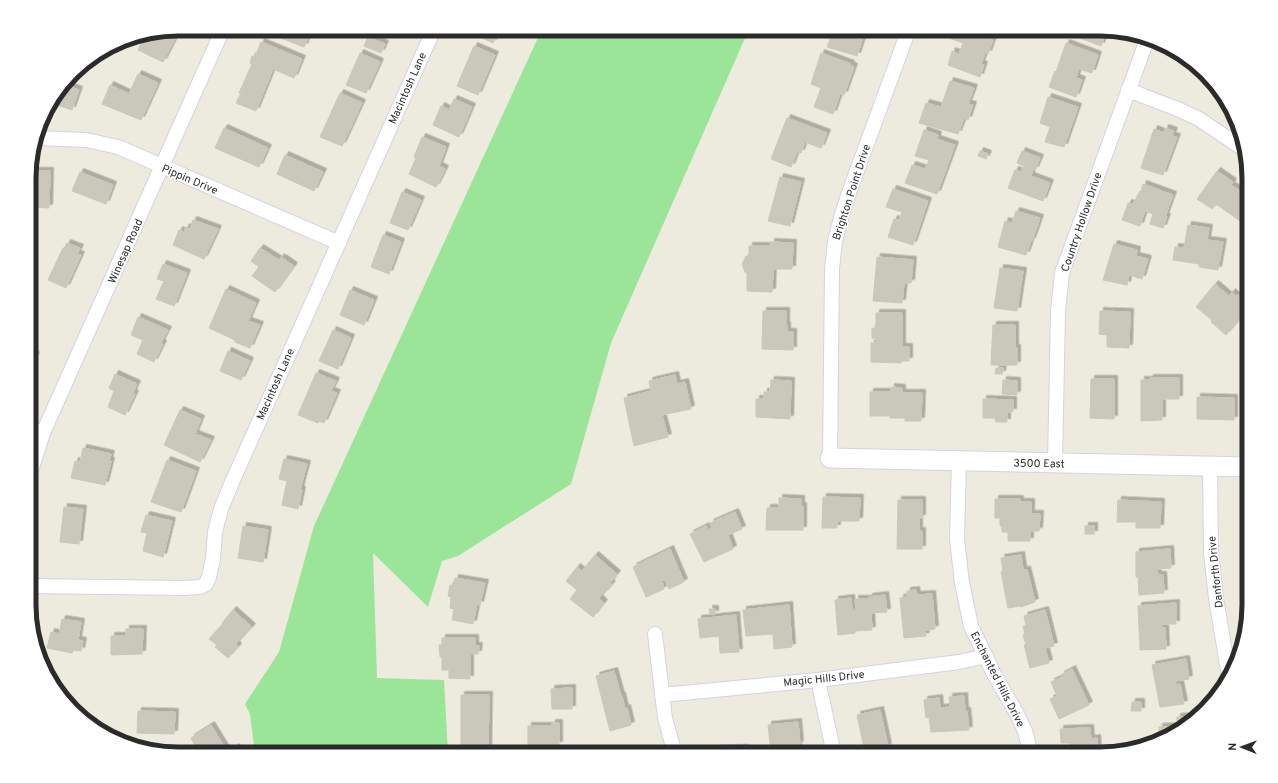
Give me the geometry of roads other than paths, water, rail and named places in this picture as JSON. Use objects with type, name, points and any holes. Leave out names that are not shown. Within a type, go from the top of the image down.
[{"type":"street","name":"Winesap Road","points":[[36,455],[43,433],[220,36]]},
{"type":"street","name":"Macintosh Lane","points":[[36,586],[184,588],[200,587],[206,584],[211,569],[215,532],[224,501],[431,36]]},
{"type":"street","name":"Brighton Point Drive","points":[[830,458],[832,269],[835,241],[851,187],[906,36]]},
{"type":"street","name":"Country Hollow Drive","points":[[1055,463],[1058,311],[1062,272],[1145,44]]},
{"type":"street","points":[[1128,90],[1199,119],[1238,145]]},
{"type":"street","name":"Pippin Drive","points":[[42,138],[86,140],[103,142],[118,147],[339,243]]},
{"type":"street","points":[[36,430],[43,433]]},
{"type":"street","name":"3500 East","points":[[830,458],[1242,467]]},
{"type":"street","name":"Enchanted Hills Drive","points":[[959,461],[957,539],[962,583],[971,626],[1020,719],[1029,747]]},
{"type":"street","name":"Danforth Drive","points":[[1210,466],[1211,553],[1216,598],[1227,667]]},
{"type":"street","points":[[655,634],[665,718],[673,747]]},
{"type":"street","name":"Magic Hills Drive","points":[[662,695],[818,680],[959,662],[986,656]]},
{"type":"street","points":[[818,680],[832,747]]}]
